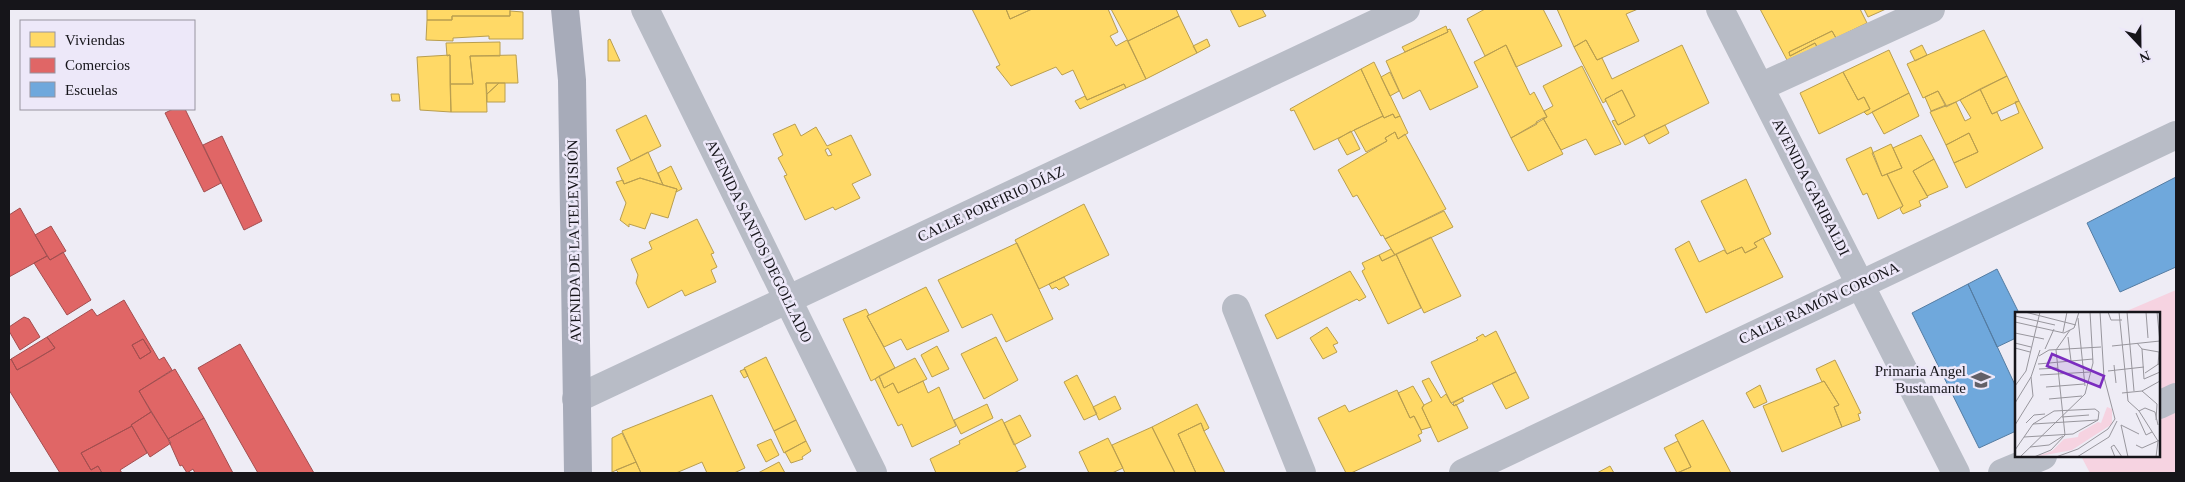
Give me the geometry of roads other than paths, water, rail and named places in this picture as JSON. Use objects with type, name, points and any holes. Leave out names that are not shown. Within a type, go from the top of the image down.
[{"type":"main road","name":"AVENIDA DE LA TELEVISIÓN","points":[[565,9],[572,80],[578,473]]},
{"type":"street","name":"AVENIDA SANTOS DEGOLLADO","points":[[645,9],[873,473]]},
{"type":"street","name":"CALLE PORFIRIO DÍAZ","points":[[576,399],[1406,9]]},
{"type":"street","name":"AVENIDA GARIBALDI","points":[[1720,9],[1956,473]]},
{"type":"street","points":[[1760,87],[1931,9]]},
{"type":"street","name":"CALLE RAMÓN CORONA","points":[[1463,473],[2176,135]]},
{"type":"street","points":[[1236,308],[1302,473]]},
{"type":"street","points":[[2160,405],[2176,397]]},
{"type":"street","points":[[2002,473],[2040,457]]},
{"type":"place","name":"Primaria Angel Bustamante","points":[[1981,380]]}]
